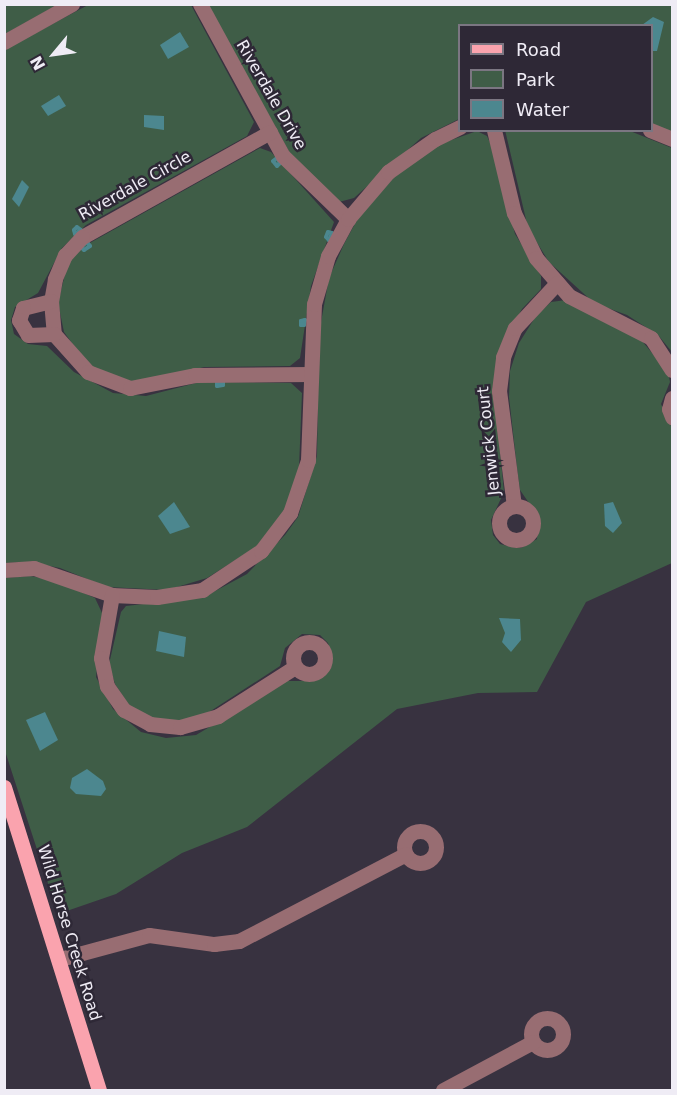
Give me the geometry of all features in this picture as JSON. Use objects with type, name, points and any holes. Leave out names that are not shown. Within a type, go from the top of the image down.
[{"type":"main road","name":"Wild Horse Creek Road","points":[[4,788],[60,959],[99,1090]]},
{"type":"street","points":[[4,42],[72,4]]},
{"type":"street","name":"Riverdale Drive","points":[[200,4],[289,163],[348,219]]},
{"type":"street","points":[[4,570],[21,567],[47,571],[112,595],[157,597],[202,590],[223,580],[261,551],[277,532],[300,489],[308,460],[314,304],[328,256],[348,219],[388,172],[418,149],[458,128]]},
{"type":"street","points":[[653,131],[672,139]]},
{"type":"street","name":"Riverdale Circle","points":[[54,334],[51,301],[60,264],[82,237],[270,132]]},
{"type":"street","points":[[494,132],[514,213],[536,258],[557,283],[586,306],[645,334],[660,348],[672,370]]},
{"type":"street","name":"Jenwick Court","points":[[514,506],[499,391],[502,357],[515,328],[557,283]]},
{"type":"street","points":[[51,301],[22,308],[19,320],[28,336],[54,334],[88,372],[130,388],[195,375],[311,374]]},
{"type":"street","points":[[672,398],[669,409],[672,417]]},
{"type":"street","points":[[112,595],[101,658],[107,686],[124,710],[150,724],[180,727],[218,716],[295,667]]},
{"type":"street","points":[[60,959],[149,935],[214,944],[239,941],[406,854]]},
{"type":"street","points":[[443,1090],[533,1042]]},
{"type":"green space","points":[[5,5],[57,5],[5,34]]},
{"type":"green space","points":[[88,5],[191,5],[254,122],[247,136],[86,225],[62,248],[38,293],[15,307],[11,320],[14,334],[28,344],[47,346],[74,372],[113,393],[146,396],[200,382],[291,383],[302,393],[299,468],[284,512],[256,547],[207,578],[167,590],[107,587],[60,568],[29,562],[5,563],[4,50]]},
{"type":"green space","points":[[208,5],[672,5],[672,132],[653,124],[653,24],[458,24],[458,120],[421,138],[354,198],[339,202],[292,157]]},
{"type":"green space","points":[[474,132],[487,136],[515,234],[541,276],[541,289],[522,309],[510,331],[499,441],[504,492],[491,520],[493,535],[500,544],[521,548],[537,539],[538,516],[520,490],[509,397],[510,371],[519,343],[536,316],[551,302],[566,300],[642,341],[668,372],[670,382],[661,404],[672,428],[672,563],[586,602],[537,692],[478,693],[397,709],[247,827],[182,853],[116,894],[58,914],[5,751],[4,578],[30,576],[54,580],[95,598],[103,615],[96,677],[113,709],[141,732],[166,738],[196,735],[287,681],[314,681],[326,674],[332,656],[328,643],[320,635],[302,634],[285,648],[280,666],[203,716],[167,724],[131,708],[115,684],[109,664],[121,612],[126,606],[204,597],[247,574],[285,535],[298,517],[317,456],[319,333],[329,278],[357,220],[394,177],[440,144]]},
{"type":"green space","points":[[505,132],[632,132],[672,148],[672,352],[658,335],[627,315],[594,303],[549,262],[528,228]]},
{"type":"green space","points":[[260,148],[271,152],[334,222],[311,286],[300,358],[290,366],[204,367],[142,383],[117,380],[87,364],[64,332],[58,303],[67,266],[79,249]]},
{"type":"water","points":[[653,17],[664,22],[657,51],[653,51],[653,24],[643,24]]},
{"type":"water","points":[[180,32],[189,47],[168,59],[160,45]]},
{"type":"water","points":[[59,95],[66,106],[48,116],[41,106]]},
{"type":"water","points":[[144,115],[164,116],[164,130],[144,127]]},
{"type":"water","points":[[22,180],[29,187],[19,207],[12,199]]},
{"type":"water","points":[[174,502],[190,527],[170,534],[158,516]]},
{"type":"water","points":[[613,502],[622,523],[613,533],[605,526],[604,504]]},
{"type":"water","points":[[499,618],[520,619],[521,640],[511,652],[502,642],[505,633]]},
{"type":"water","points":[[159,631],[186,637],[184,657],[156,651]]},
{"type":"water","points":[[45,712],[58,740],[40,751],[26,720]]},
{"type":"water","points":[[87,769],[103,781],[106,789],[101,796],[76,794],[70,788],[72,778]]},
{"type":"waterway","points":[[277,158],[280,163],[277,166],[273,161],[277,158]]},
{"type":"waterway","points":[[77,227],[81,230],[75,234],[74,230],[77,227]]},
{"type":"waterway","points":[[328,232],[332,233],[329,240],[326,237],[328,232]]},
{"type":"waterway","points":[[87,242],[90,246],[84,250],[81,247],[87,242]]},
{"type":"waterway","points":[[305,320],[304,325],[301,325],[301,321],[305,320]]},
{"type":"waterway","points":[[217,382],[223,382],[223,385],[217,386],[217,382]]}]
